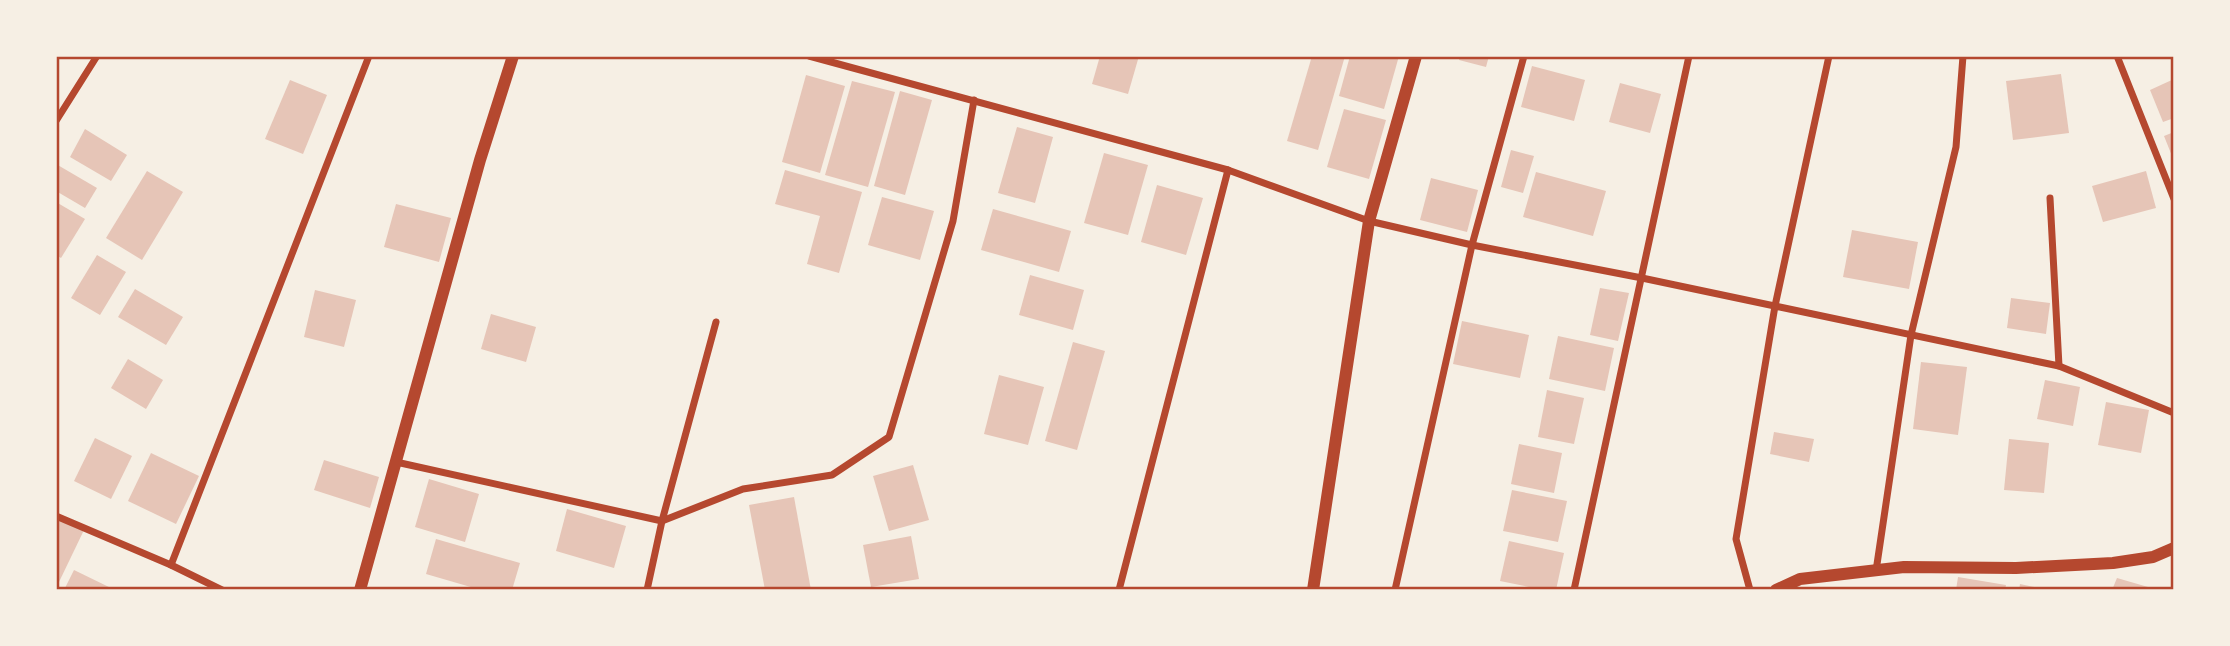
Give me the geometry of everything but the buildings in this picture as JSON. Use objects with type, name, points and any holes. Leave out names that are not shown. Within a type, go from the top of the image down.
[{"type":"street","points":[[56,121],[97,56]]},
{"type":"street","points":[[171,565],[369,56]]},
{"type":"street","points":[[360,590],[480,160],[513,56]]},
{"type":"street","points":[[809,56],[1228,170],[1369,221],[1472,245],[2059,366],[2174,414]]},
{"type":"street","points":[[1312,590],[1369,221],[1416,56]]},
{"type":"street","points":[[1395,590],[1472,245],[1524,56]]},
{"type":"street","points":[[1574,590],[1689,56]]},
{"type":"street","points":[[1750,590],[1736,539],[1774,306],[1829,56]]},
{"type":"street","points":[[1875,571],[1911,335],[1956,147],[1963,56]]},
{"type":"street","points":[[2117,56],[2174,200]]},
{"type":"street","points":[[396,462],[662,521],[743,489],[832,475],[888,437],[953,221],[974,100]]},
{"type":"street","points":[[1119,590],[1228,170]]},
{"type":"street","points":[[2050,198],[2059,366]]},
{"type":"street","points":[[648,590],[662,521],[716,322]]},
{"type":"street","points":[[56,516],[222,590]]},
{"type":"street","points":[[1776,590],[1800,579],[1904,568],[2016,568],[2113,563],[2153,557],[2174,548]]}]
